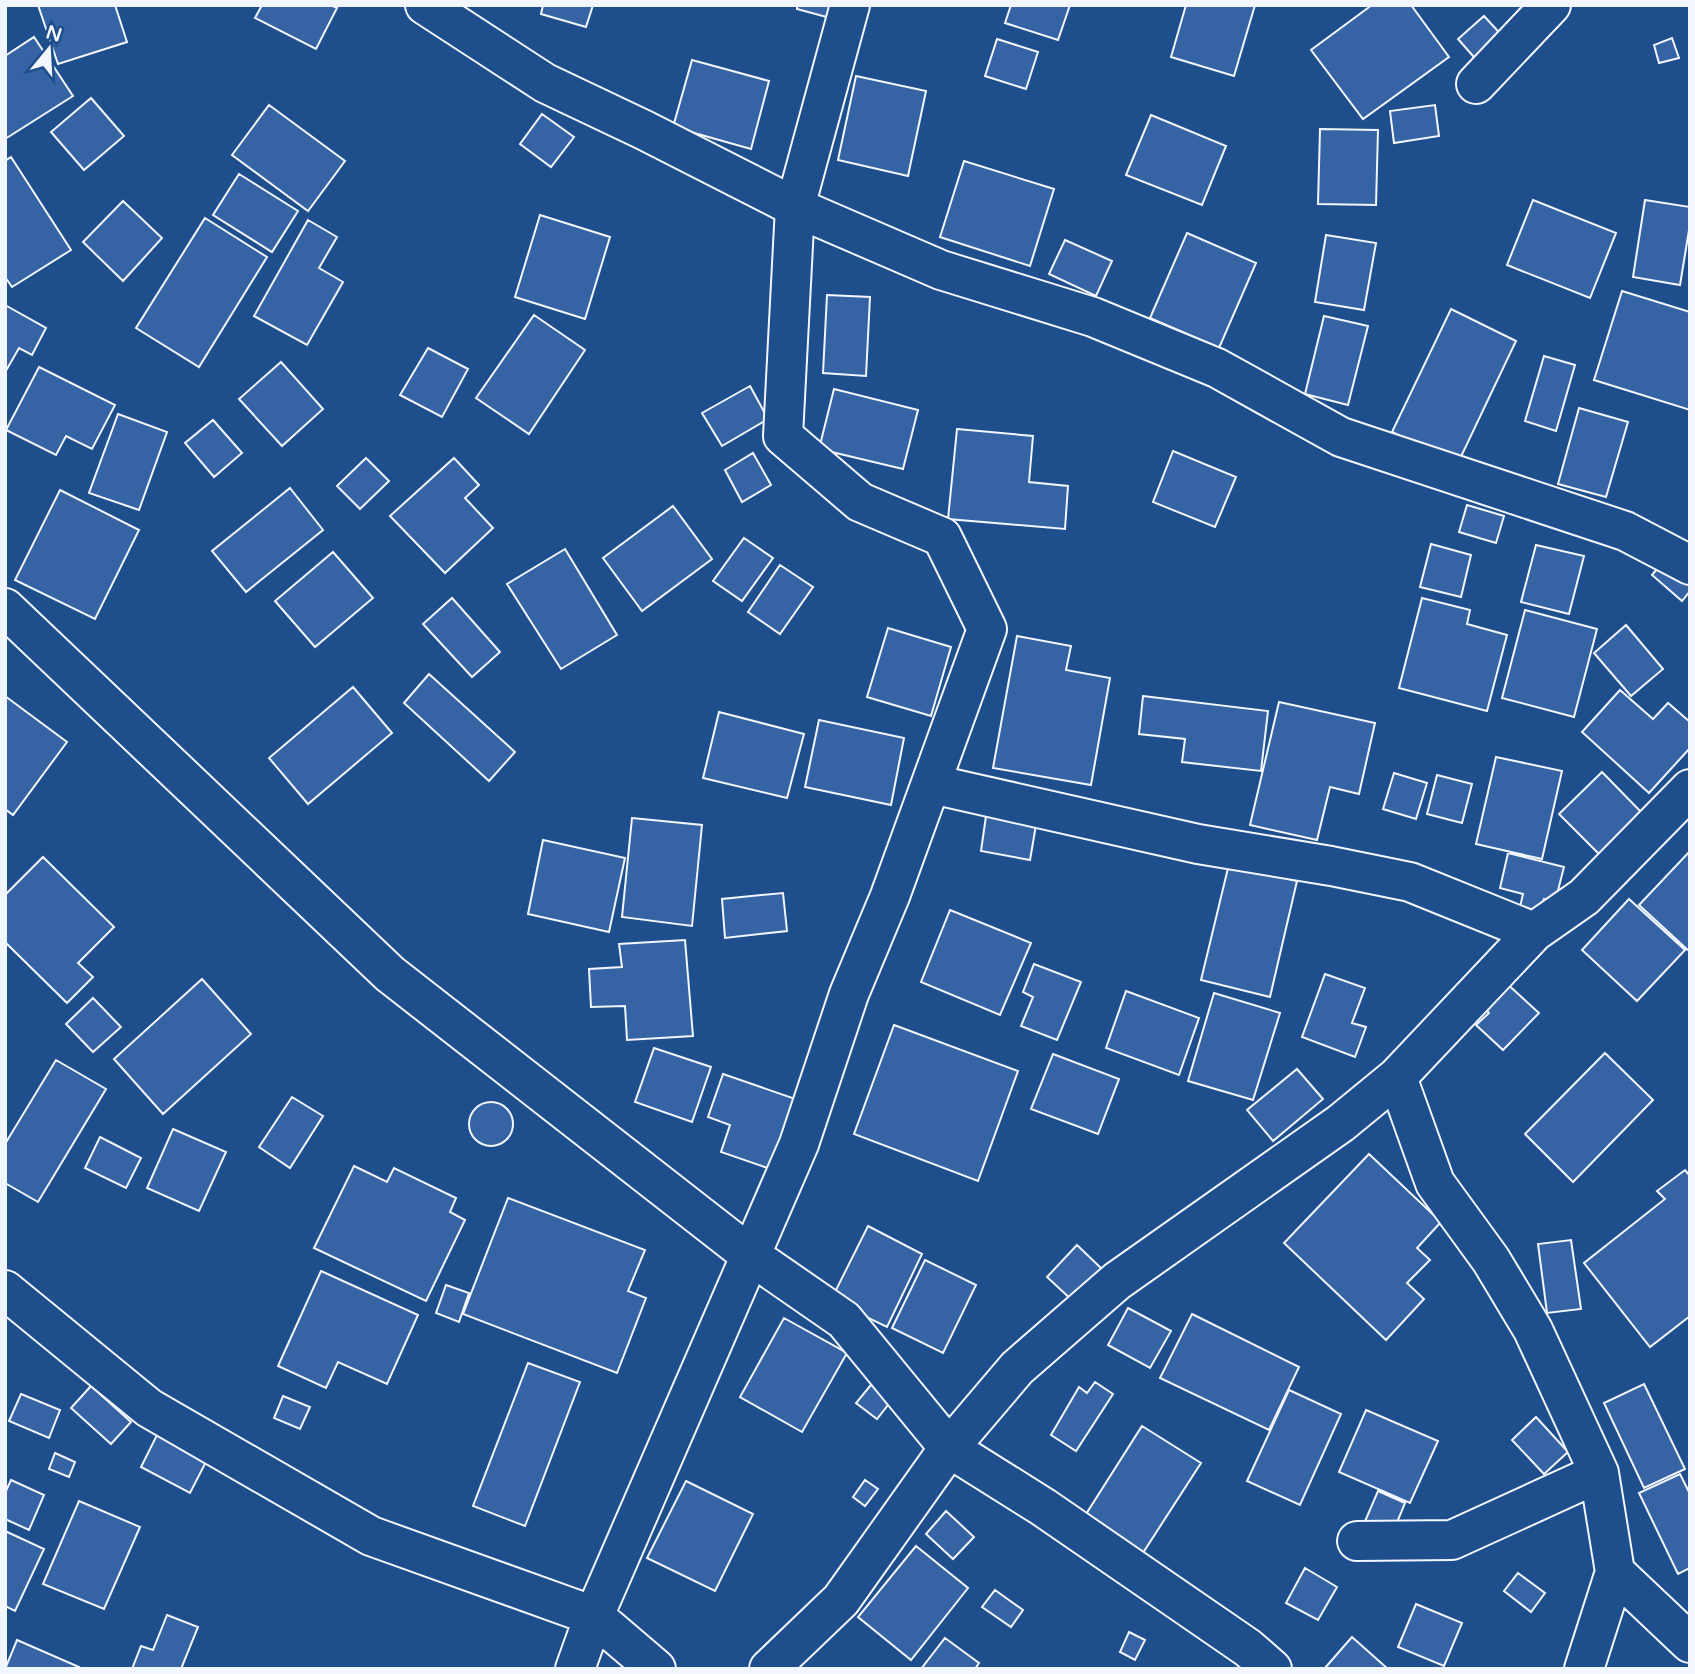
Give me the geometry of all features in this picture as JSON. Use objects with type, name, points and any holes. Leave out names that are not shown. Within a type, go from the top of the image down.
[{"type":"street","points":[[425,5],[545,83],[795,207],[941,270],[1093,317],[1217,368],[1341,437],[1625,531],[1690,565]]},
{"type":"street","points":[[575,1669],[594,1616],[799,1144],[849,994],[890,896],[987,629],[943,537],[860,502],[783,436],[795,207],[850,5]]},
{"type":"street","points":[[1476,84],[1551,5]]},
{"type":"street","points":[[5,608],[390,974],[750,1255],[844,1320],[948,1448],[1043,1507],[1248,1648],[1272,1669]]},
{"type":"street","points":[[932,784],[1198,845],[1331,866],[1410,882],[1534,932]]},
{"type":"street","points":[[769,1669],[841,1600],[948,1448],[1017,1368],[1117,1281],[1341,1123],[1397,1077],[1534,932],[1584,897],[1690,789]]},
{"type":"street","points":[[1397,1077],[1435,1183],[1491,1260],[1533,1330],[1599,1473],[1615,1572],[1584,1669]]},
{"type":"street","points":[[5,1290],[149,1408],[371,1536],[594,1616],[656,1669]]},
{"type":"street","points":[[1357,1541],[1452,1540],[1599,1473]]},
{"type":"street","points":[[1615,1572],[1690,1643]]},
{"type":"building","points":[[38,5],[115,5],[127,42],[58,64]]},
{"type":"building","points":[[262,5],[331,5],[337,8],[316,49],[255,18]]},
{"type":"building","points":[[543,5],[593,5],[586,27],[541,14]]},
{"type":"building","points":[[797,5],[838,5],[834,19],[797,9]]},
{"type":"building","points":[[1011,5],[1070,5],[1058,40],[1005,23]]},
{"type":"building","points":[[1186,5],[1255,5],[1234,76],[1171,57]]},
{"type":"building","points":[[1372,5],[1411,5],[1449,57],[1363,119],[1311,50]]},
{"type":"building","points":[[1484,16],[1507,41],[1480,64],[1458,39]]},
{"type":"building","points":[[34,37],[73,96],[5,139],[5,56]]},
{"type":"building","points":[[1672,38],[1679,58],[1659,63],[1654,45]]},
{"type":"building","points":[[997,39],[1038,52],[1026,89],[985,76]]},
{"type":"building","points":[[692,60],[769,81],[751,149],[673,127]]},
{"type":"building","points":[[856,76],[926,91],[908,176],[838,160]]},
{"type":"building","points":[[91,98],[124,136],[84,170],[51,132]]},
{"type":"building","points":[[269,105],[345,161],[308,211],[232,155]]},
{"type":"building","points":[[1435,105],[1439,136],[1394,143],[1390,111]]},
{"type":"building","points":[[542,114],[574,137],[551,167],[520,144]]},
{"type":"building","points":[[1151,115],[1226,146],[1202,205],[1126,175]]},
{"type":"building","points":[[1320,129],[1378,130],[1376,205],[1318,204]]},
{"type":"building","points":[[11,157],[71,250],[12,287],[5,277],[5,161]]},
{"type":"building","points":[[964,161],[1054,189],[1030,266],[940,237]]},
{"type":"building","points":[[239,174],[298,211],[272,252],[213,215]]},
{"type":"building","points":[[1533,200],[1616,233],[1590,298],[1507,265]]},
{"type":"building","points":[[1645,200],[1690,207],[1690,224],[1680,285],[1633,277]]},
{"type":"building","points":[[123,201],[162,238],[123,281],[83,242]]},
{"type":"building","points":[[540,215],[610,237],[585,319],[515,297]]},
{"type":"building","points":[[205,218],[267,257],[199,367],[136,328]]},
{"type":"building","points":[[308,220],[337,237],[319,268],[343,282],[307,345],[254,316]]},
{"type":"building","points":[[1187,233],[1256,263],[1219,348],[1150,318]]},
{"type":"building","points":[[1326,235],[1376,243],[1364,310],[1315,302]]},
{"type":"building","points":[[1065,240],[1112,261],[1096,296],[1049,274]]},
{"type":"building","points":[[1622,291],[1690,312],[1690,410],[1594,380]]},
{"type":"building","points":[[827,295],[870,297],[866,376],[823,373]]},
{"type":"building","points":[[5,305],[46,328],[32,355],[19,348],[7,369],[5,368]]},
{"type":"building","points":[[1451,309],[1516,341],[1458,463],[1392,432]]},
{"type":"building","points":[[534,315],[585,350],[529,434],[476,398]]},
{"type":"building","points":[[1324,316],[1368,326],[1348,405],[1305,394]]},
{"type":"building","points":[[428,348],[468,369],[442,417],[400,395]]},
{"type":"building","points":[[1544,356],[1575,365],[1556,431],[1525,421]]},
{"type":"building","points":[[281,362],[323,409],[282,446],[239,399]]},
{"type":"building","points":[[39,367],[115,405],[92,449],[66,436],[56,455],[6,430]]},
{"type":"building","points":[[750,386],[768,419],[722,446],[702,413]]},
{"type":"building","points":[[834,389],[918,410],[903,469],[819,449]]},
{"type":"building","points":[[1579,408],[1628,422],[1606,497],[1558,484]]},
{"type":"building","points":[[118,414],[167,432],[139,510],[89,493]]},
{"type":"building","points":[[213,420],[242,453],[214,477],[185,443]]},
{"type":"building","points":[[957,429],[1033,436],[1029,482],[1068,486],[1065,529],[948,519]]},
{"type":"building","points":[[1173,451],[1236,477],[1215,527],[1153,502]]},
{"type":"building","points":[[753,453],[771,485],[742,502],[725,470]]},
{"type":"building","points":[[366,458],[389,481],[360,509],[337,486]]},
{"type":"building","points":[[454,458],[479,485],[465,498],[493,528],[445,573],[390,516]]},
{"type":"building","points":[[290,488],[323,530],[246,592],[212,551]]},
{"type":"building","points":[[60,490],[139,530],[95,619],[15,580]]},
{"type":"building","points":[[1467,505],[1504,516],[1496,543],[1459,532]]},
{"type":"building","points":[[673,506],[712,559],[642,611],[603,558]]},
{"type":"building","points":[[744,538],[773,558],[742,601],[713,581]]},
{"type":"building","points":[[1431,544],[1471,555],[1461,597],[1420,587]]},
{"type":"building","points":[[1536,545],[1584,556],[1569,614],[1521,602]]},
{"type":"building","points":[[565,549],[617,635],[561,669],[507,584]]},
{"type":"building","points":[[333,552],[373,598],[315,647],[275,601]]},
{"type":"building","points":[[1667,557],[1690,577],[1690,591],[1682,601],[1652,575]]},
{"type":"building","points":[[780,565],[813,587],[780,634],[748,612]]},
{"type":"building","points":[[452,598],[500,652],[472,677],[423,624]]},
{"type":"building","points":[[1422,598],[1470,610],[1467,624],[1507,635],[1487,711],[1399,688]]},
{"type":"building","points":[[1525,610],[1597,629],[1574,717],[1502,698]]},
{"type":"building","points":[[1626,625],[1663,669],[1631,696],[1594,653]]},
{"type":"building","points":[[888,628],[951,647],[931,716],[867,697]]},
{"type":"building","points":[[1017,636],[1071,646],[1066,670],[1110,678],[1091,785],[993,768]]},
{"type":"building","points":[[429,674],[515,752],[489,781],[404,703]]},
{"type":"building","points":[[353,687],[392,733],[308,804],[269,758]]},
{"type":"building","points":[[1620,690],[1653,719],[1668,703],[1690,722],[1690,748],[1649,793],[1582,732]]},
{"type":"building","points":[[5,696],[67,742],[13,815],[5,809]]},
{"type":"building","points":[[1143,696],[1268,711],[1261,771],[1182,762],[1185,739],[1139,734]]},
{"type":"building","points":[[1279,702],[1375,723],[1359,794],[1330,787],[1317,840],[1250,825]]},
{"type":"building","points":[[719,712],[804,734],[787,798],[703,778]]},
{"type":"building","points":[[819,720],[904,738],[891,805],[805,787]]},
{"type":"building","points":[[1496,757],[1562,771],[1542,859],[1476,844]]},
{"type":"building","points":[[1602,772],[1644,815],[1602,857],[1559,814]]},
{"type":"building","points":[[1394,773],[1427,783],[1416,819],[1383,809]]},
{"type":"building","points":[[1437,775],[1472,784],[1462,823],[1427,814]]},
{"type":"building","points":[[986,816],[1036,825],[1030,860],[981,851]]},
{"type":"building","points":[[632,818],[702,825],[692,926],[622,917]]},
{"type":"building","points":[[543,840],[625,858],[609,932],[528,914]]},
{"type":"building","points":[[1690,851],[1690,952],[1639,905]]},
{"type":"building","points":[[1508,853],[1564,867],[1555,902],[1544,899],[1540,912],[1520,907],[1523,894],[1500,888]]},
{"type":"building","points":[[43,857],[114,927],[78,963],[93,977],[67,1003],[5,942],[5,895]]},
{"type":"building","points":[[1229,864],[1297,881],[1270,997],[1201,980]]},
{"type":"building","points":[[783,893],[787,931],[725,938],[722,899]]},
{"type":"building","points":[[1629,899],[1685,950],[1637,1001],[1582,950]]},
{"type":"building","points":[[950,910],[1031,943],[1000,1015],[921,982]]},
{"type":"building","points":[[685,940],[693,1036],[627,1040],[625,1006],[591,1007],[589,969],[622,967],[619,944]]},
{"type":"building","points":[[1034,964],[1081,982],[1057,1040],[1021,1026],[1033,997],[1023,992]]},
{"type":"building","points":[[1325,974],[1365,988],[1352,1023],[1366,1027],[1355,1057],[1302,1037]]},
{"type":"building","points":[[202,979],[251,1034],[163,1114],[114,1059]]},
{"type":"building","points":[[1504,981],[1539,1013],[1503,1050],[1476,1025],[1489,1013],[1481,1005]]},
{"type":"building","points":[[1126,991],[1199,1018],[1179,1075],[1106,1048]]},
{"type":"building","points":[[1214,993],[1280,1013],[1253,1100],[1188,1081]]},
{"type":"building","points":[[93,998],[121,1027],[93,1052],[66,1024]]},
{"type":"building","points":[[894,1025],[1018,1071],[978,1181],[854,1134]]},
{"type":"building","points":[[654,1048],[711,1067],[692,1122],[635,1102]]},
{"type":"building","points":[[1605,1053],[1653,1100],[1573,1182],[1525,1134]]},
{"type":"building","points":[[1053,1054],[1119,1079],[1098,1134],[1031,1109]]},
{"type":"building","points":[[56,1060],[106,1089],[38,1202],[5,1183],[5,1144]]},
{"type":"building","points":[[1297,1069],[1323,1099],[1273,1141],[1247,1110]]},
{"type":"building","points":[[723,1074],[807,1103],[782,1173],[721,1152],[730,1125],[708,1117]]},
{"type":"building","points":[[292,1097],[323,1116],[290,1168],[259,1147]]},
{"type":"building","points":[[491,1102],[507,1108],[513,1124],[507,1140],[491,1146],[475,1140],[469,1124],[475,1108]]},
{"type":"building","points":[[173,1129],[226,1152],[199,1211],[147,1188]]},
{"type":"building","points":[[100,1137],[141,1158],[126,1188],[85,1168]]},
{"type":"building","points":[[1369,1154],[1441,1222],[1417,1248],[1430,1260],[1407,1283],[1424,1299],[1386,1340],[1284,1243]]},
{"type":"building","points":[[354,1166],[387,1182],[394,1168],[456,1198],[450,1212],[465,1220],[426,1301],[314,1248]]},
{"type":"building","points":[[1685,1170],[1690,1176],[1690,1316],[1650,1347],[1584,1263],[1665,1199],[1657,1191]]},
{"type":"building","points":[[508,1198],[645,1250],[628,1291],[646,1298],[617,1373],[463,1314]]},
{"type":"building","points":[[868,1226],[922,1254],[887,1327],[831,1300]]},
{"type":"building","points":[[1571,1240],[1581,1309],[1547,1313],[1538,1244]]},
{"type":"building","points":[[1077,1245],[1103,1270],[1073,1301],[1047,1277]]},
{"type":"building","points":[[925,1260],[976,1285],[943,1353],[892,1328]]},
{"type":"building","points":[[321,1271],[418,1315],[387,1384],[338,1362],[326,1388],[278,1366]]},
{"type":"building","points":[[446,1285],[469,1293],[459,1322],[436,1313]]},
{"type":"building","points":[[1128,1308],[1171,1331],[1150,1368],[1108,1345]]},
{"type":"building","points":[[1192,1314],[1299,1367],[1269,1430],[1160,1378]]},
{"type":"building","points":[[784,1318],[847,1353],[802,1432],[740,1397]]},
{"type":"building","points":[[528,1363],[580,1382],[525,1526],[473,1506]]},
{"type":"building","points":[[875,1380],[895,1396],[877,1419],[856,1403]]},
{"type":"building","points":[[1095,1382],[1113,1394],[1076,1451],[1051,1435],[1079,1387],[1087,1393]]},
{"type":"building","points":[[1644,1384],[1685,1469],[1644,1488],[1604,1403]]},
{"type":"building","points":[[91,1386],[131,1422],[111,1444],[71,1408]]},
{"type":"building","points":[[1289,1390],[1341,1414],[1300,1505],[1247,1481]]},
{"type":"building","points":[[21,1394],[60,1410],[49,1438],[9,1421]]},
{"type":"building","points":[[283,1396],[310,1407],[300,1429],[274,1418]]},
{"type":"building","points":[[1366,1410],[1438,1441],[1410,1503],[1339,1472]]},
{"type":"building","points":[[1536,1417],[1568,1452],[1544,1474],[1512,1440]]},
{"type":"building","points":[[1142,1426],[1201,1463],[1139,1559],[1081,1522]]},
{"type":"building","points":[[159,1431],[209,1456],[190,1493],[141,1467]]},
{"type":"building","points":[[55,1453],[75,1462],[69,1477],[49,1469]]},
{"type":"building","points":[[1680,1474],[1690,1494],[1690,1568],[1678,1574],[1639,1493]]},
{"type":"building","points":[[11,1480],[44,1495],[29,1530],[5,1519],[5,1493]]},
{"type":"building","points":[[865,1480],[878,1489],[865,1506],[853,1497]]},
{"type":"building","points":[[686,1481],[753,1514],[715,1591],[647,1558]]},
{"type":"building","points":[[1378,1491],[1405,1503],[1391,1537],[1363,1526]]},
{"type":"building","points":[[79,1501],[140,1527],[104,1609],[43,1584]]},
{"type":"building","points":[[946,1511],[974,1537],[953,1559],[926,1534]]},
{"type":"building","points":[[5,1531],[44,1549],[15,1611],[5,1606]]},
{"type":"building","points":[[916,1546],[968,1588],[911,1660],[858,1617]]},
{"type":"building","points":[[1305,1568],[1337,1587],[1318,1620],[1286,1603]]},
{"type":"building","points":[[1518,1573],[1545,1593],[1531,1612],[1504,1591]]},
{"type":"building","points":[[995,1590],[1023,1610],[1011,1627],[982,1607]]},
{"type":"building","points":[[1416,1604],[1462,1623],[1444,1666],[1398,1647]]},
{"type":"building","points":[[167,1615],[198,1627],[181,1669],[132,1669],[141,1646],[153,1650]]},
{"type":"building","points":[[1129,1632],[1145,1640],[1135,1660],[1120,1652]]},
{"type":"building","points":[[1352,1637],[1388,1669],[1324,1669]]},
{"type":"building","points":[[945,1638],[979,1663],[975,1669],[921,1669]]},
{"type":"building","points":[[17,1640],[79,1667],[5,1669]]}]
